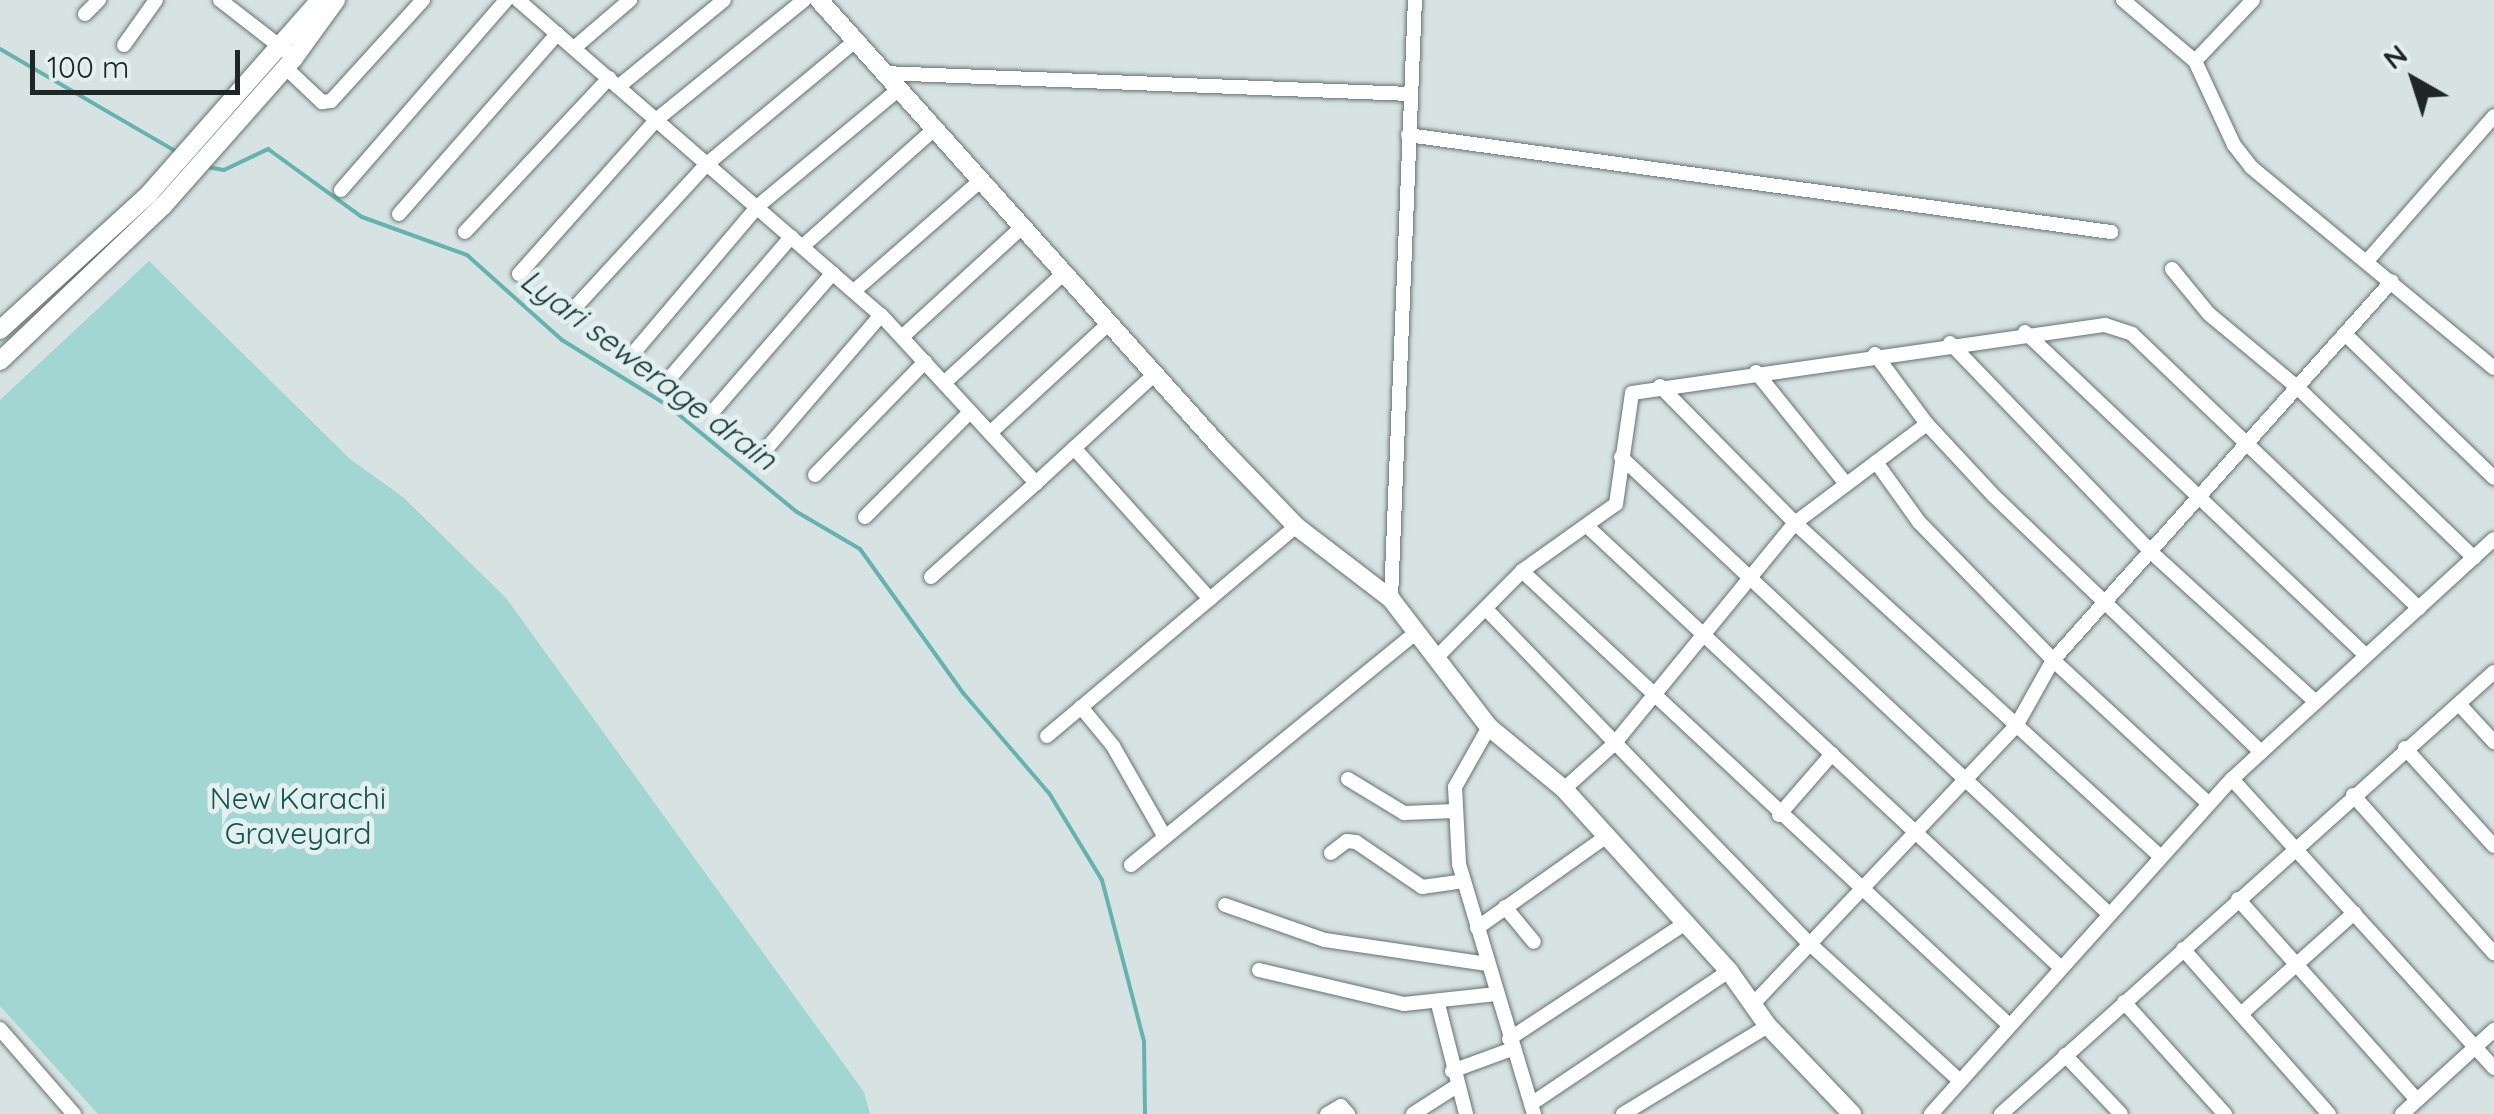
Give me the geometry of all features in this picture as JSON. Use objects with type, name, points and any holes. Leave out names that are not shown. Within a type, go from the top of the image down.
[{"type":"street","points":[[85,14],[98,0]]},
{"type":"street","points":[[124,44],[156,0]]},
{"type":"street","points":[[220,0],[322,102],[331,101],[423,0]]},
{"type":"street","points":[[283,61],[320,0]]},
{"type":"street","points":[[0,360],[156,201],[336,0]]},
{"type":"street","points":[[574,48],[630,0]]},
{"type":"street","points":[[464,232],[614,82],[724,0]]},
{"type":"street","points":[[519,274],[656,120],[804,0]]},
{"type":"street","points":[[819,0],[979,182],[1296,526],[1391,599],[1439,655],[1489,726],[1564,789],[1687,922],[1754,1003],[1768,1026],[1852,1114]]},
{"type":"street","points":[[1391,599],[1414,0]]},
{"type":"street","points":[[2123,0],[2195,61],[2234,145],[2251,167],[2494,368]]},
{"type":"street","points":[[2195,61],[2253,0]]},
{"type":"street","points":[[342,190],[518,1],[881,315],[1036,483]]},
{"type":"street","points":[[399,214],[557,34]]},
{"type":"street","points":[[569,314],[707,164],[855,41]]},
{"type":"street","points":[[883,73],[1410,94]]},
{"type":"street","points":[[630,356],[756,206],[898,90]]},
{"type":"street","points":[[2368,260],[2494,116]]},
{"type":"street","points":[[668,380],[797,242],[933,130]]},
{"type":"street","points":[[1408,135],[2110,232]]},
{"type":"street","points":[[854,291],[979,182]]},
{"type":"street","points":[[0,330],[156,201]]},
{"type":"street","points":[[902,338],[1021,228]]},
{"type":"street","points":[[2172,269],[2209,314],[2297,387],[2474,558]]},
{"type":"street","points":[[715,409],[833,273]]},
{"type":"street","points":[[944,383],[1063,274]]},
{"type":"street","points":[[1754,1003],[2016,726],[2053,660],[2392,280]]},
{"type":"street","points":[[767,448],[881,315]]},
{"type":"street","points":[[990,433],[1108,324]]},
{"type":"street","points":[[1439,655],[1522,571],[1588,526],[1619,498],[1629,395],[1660,386],[2026,332],[2120,326],[2419,608]]},
{"type":"street","points":[[2026,332],[2366,656]]},
{"type":"street","points":[[2345,334],[2494,478]]},
{"type":"street","points":[[1950,343],[2151,552],[2316,702]]},
{"type":"street","points":[[1876,354],[1928,424],[2105,603],[2261,752]]},
{"type":"street","points":[[816,475],[925,362]]},
{"type":"street","points":[[1756,372],[1846,484]]},
{"type":"street","points":[[932,577],[1154,374]]},
{"type":"street","points":[[1660,386],[1795,522],[2159,855]]},
{"type":"street","points":[[865,516],[970,412]]},
{"type":"street","points":[[1564,789],[1614,744],[1795,522],[1928,424]]},
{"type":"street","points":[[1074,448],[1210,599]]},
{"type":"street","points":[[1621,457],[2108,912]]},
{"type":"street","points":[[1876,462],[1919,522],[2053,660],[2208,803]]},
{"type":"street","points":[[1047,736],[1296,526]]},
{"type":"street","points":[[1588,526],[2060,967]]},
{"type":"street","points":[[1931,1114],[2208,803],[2492,545]]},
{"type":"street","points":[[1522,571],[1653,698],[2010,1025]]},
{"type":"street","points":[[1486,608],[1810,944],[1960,1081]]},
{"type":"street","points":[[1130,865],[1417,632]]},
{"type":"street","points":[[2005,1112],[2352,795],[2494,672]]},
{"type":"street","points":[[2460,704],[2494,742]]},
{"type":"street","points":[[1082,707],[1113,746],[1165,837]]},
{"type":"street","points":[[1489,726],[1459,775],[1455,811],[1464,881],[1510,1044],[1533,1109],[1728,971]]},
{"type":"street","points":[[2405,748],[2494,846]]},
{"type":"street","points":[[1779,815],[1832,754]]},
{"type":"street","points":[[1348,779],[1404,814],[1455,811]]},
{"type":"street","points":[[2232,779],[2494,1068]]},
{"type":"street","points":[[2352,795],[2494,953]]},
{"type":"street","points":[[1477,928],[1607,836]]},
{"type":"street","points":[[1331,853],[1346,840],[1356,842],[1422,887],[1464,881]]},
{"type":"street","points":[[2238,899],[2417,1100]]},
{"type":"street","points":[[1225,905],[1326,940],[1487,964]]},
{"type":"street","points":[[1505,908],[1534,942]]},
{"type":"street","points":[[2241,1014],[2354,913]]},
{"type":"street","points":[[1452,1071],[1510,1044],[1687,922]]},
{"type":"street","points":[[2183,949],[2329,1114]]},
{"type":"street","points":[[1258,970],[1358,998],[1438,1004],[1496,994]]},
{"type":"street","points":[[2124,1002],[2225,1114]]},
{"type":"street","points":[[1438,1004],[1455,1087],[1466,1114]]},
{"type":"street","points":[[1623,1114],[1768,1026]]},
{"type":"street","points":[[0,1030],[74,1114]]},
{"type":"street","points":[[2402,1114],[2494,1030]]},
{"type":"street","points":[[2066,1056],[2120,1114]]},
{"type":"street","points":[[1413,1114],[1455,1087]]},
{"type":"street","points":[[1326,1114],[1341,1106],[1348,1114]]},
{"type":"green space","name":"New Karachi Graveyard","points":[[149,261],[350,459],[403,497],[506,598],[864,1092],[870,1114],[98,1114],[0,1006],[0,400]]},
{"type":"waterway","name":"Lyari sewerage drain","points":[[0,49],[177,152]]},
{"type":"waterway","name":"Lyari sewerage drain","points":[[208,167],[224,170],[268,149],[362,217],[467,255],[562,340],[667,405],[797,512],[860,549],[964,694],[1049,793],[1102,880],[1144,1041],[1145,1114]]}]
